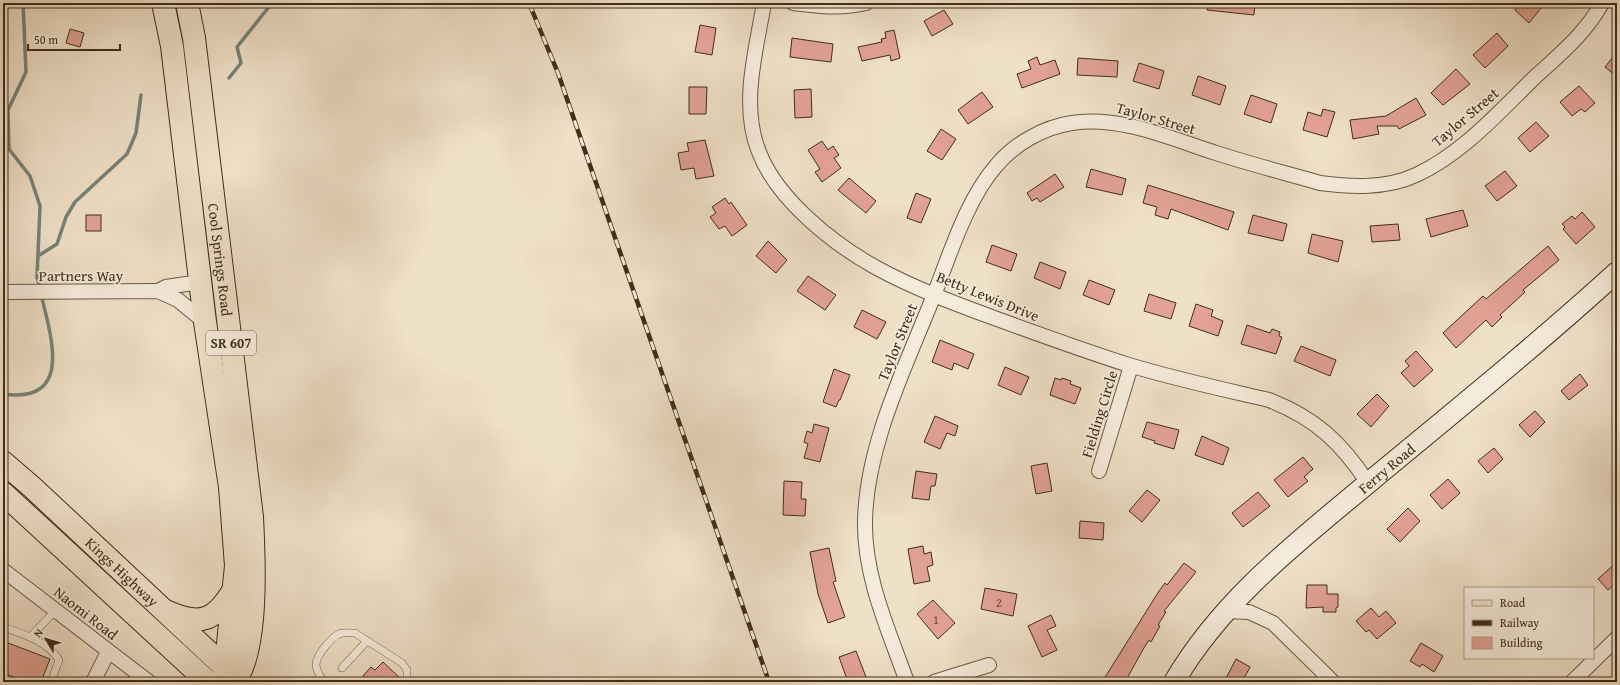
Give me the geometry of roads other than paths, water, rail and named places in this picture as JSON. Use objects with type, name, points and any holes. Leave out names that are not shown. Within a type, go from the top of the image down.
[{"type":"main road","name":"Cool Springs Road","points":[[163,3],[172,46],[205,322],[230,487],[236,566],[233,591],[232,679]]},
{"type":"main road","name":"Cool Springs Road","points":[[187,3],[194,38],[252,517],[255,565],[253,606],[247,648],[232,679]]},
{"type":"main road","name":"Ferry Road","points":[[1174,682],[1207,632],[1224,611],[1278,558],[1501,373],[1617,272]]},
{"type":"main road","points":[[200,282],[205,283],[210,289],[218,329],[231,349]]},
{"type":"main road","name":"Kings Highway","points":[[3,462],[32,487],[164,610],[232,679]]},
{"type":"main road","name":"Kings Highway","points":[[3,493],[208,682]]},
{"type":"main road","points":[[164,610],[186,619],[203,619],[222,608],[233,591]]},
{"type":"street","name":"Betty Lewis Drive","points":[[764,3],[753,69],[750,99],[752,130],[765,165],[775,181],[790,199],[830,237],[875,267],[935,294],[1054,340],[1131,366],[1269,400],[1286,407],[1307,418],[1340,445],[1355,463],[1368,483]]},
{"type":"street","points":[[793,3],[832,8],[866,3]]},
{"type":"street","name":"Taylor Street","points":[[907,682],[871,576],[866,551],[865,522],[872,469],[881,431],[976,195],[985,179],[1008,153],[1037,134],[1073,123],[1111,122],[1320,183],[1346,186],[1390,183],[1415,176],[1441,161],[1471,138],[1579,35],[1602,3]]},
{"type":"street","name":"Partners Way","points":[[4,292],[63,293],[158,291],[166,287],[200,282]]},
{"type":"street","name":"Partners Way","points":[[158,291],[178,300],[205,322]]},
{"type":"street","name":"Fielding Circle","points":[[1099,471],[1131,366]]},
{"type":"street","name":"Naomi Road","points":[[3,570],[149,682]]},
{"type":"street","points":[[1224,611],[1249,612],[1262,616],[1273,623],[1333,682]]},
{"type":"street","points":[[1572,682],[1617,638]]},
{"type":"street","points":[[92,682],[108,652]]},
{"type":"street","points":[[934,682],[989,665]]},
{"type":"lane","points":[[31,636],[55,611]]},
{"type":"lane","points":[[3,627],[31,636],[55,653],[60,660],[51,682]]},
{"type":"lane","points":[[324,682],[318,671],[318,658],[334,638],[340,634],[350,633],[367,641],[402,663],[407,670],[407,682]]},
{"type":"lane","points":[[342,668],[367,641]]},
{"type":"waterway","points":[[23,3],[26,72],[8,110],[9,149],[30,176],[40,206],[37,277],[40,288]]},
{"type":"waterway","points":[[229,78],[241,63],[237,47],[272,3]]},
{"type":"waterway","points":[[38,256],[57,244],[66,217],[75,202],[127,154],[136,133],[141,95]]},
{"type":"waterway","points":[[3,394],[25,394],[40,389],[49,378],[52,364],[52,347],[41,294]]},
{"type":"railway","points":[[529,3],[558,73],[769,682]]}]
